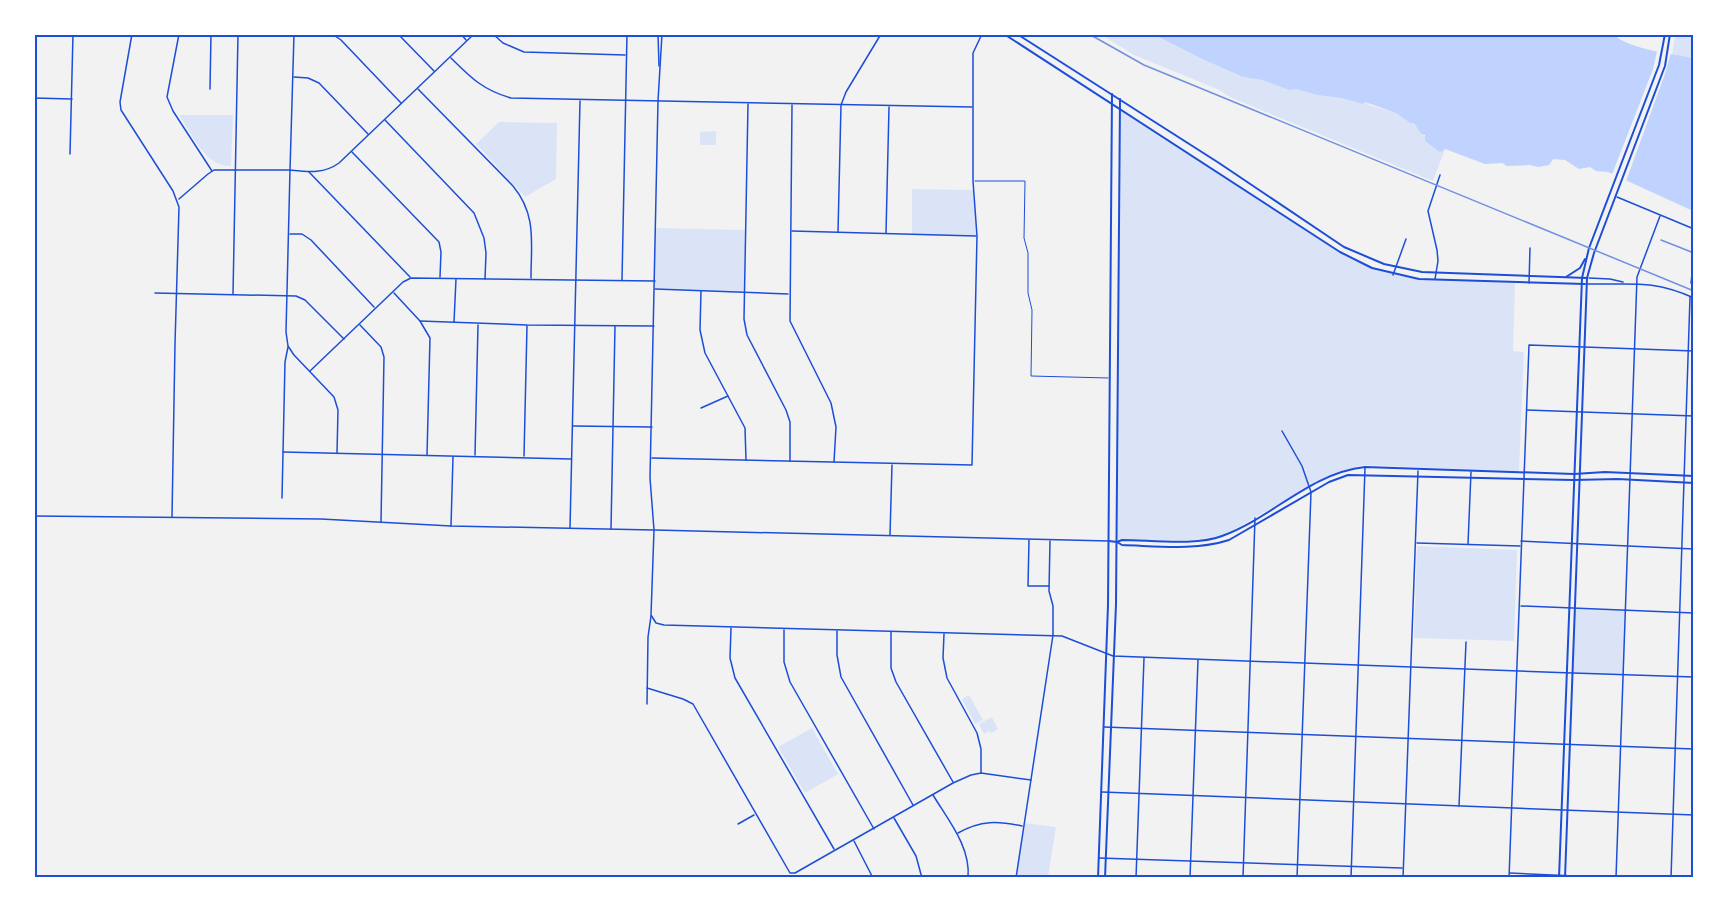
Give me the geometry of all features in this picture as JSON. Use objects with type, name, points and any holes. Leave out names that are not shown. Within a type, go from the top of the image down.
[{"type":"main road","points":[[1004,34],[1340,252],[1372,268],[1393,274],[1434,280],[1586,284]]},
{"type":"main road","points":[[1017,34],[1344,247],[1370,259],[1396,267],[1436,272],[1587,278]]},
{"type":"main road","points":[[1564,277],[1572,275],[1580,268],[1586,256],[1659,65],[1665,34]]},
{"type":"main road","points":[[1565,876],[1586,284],[1595,251],[1665,66],[1670,34]]},
{"type":"main road","points":[[1098,878],[1109,541],[1112,94]]},
{"type":"main road","points":[[1105,878],[1116,604],[1120,99]]},
{"type":"main road","points":[[1559,876],[1581,284],[1586,256]]},
{"type":"main road","points":[[1117,542],[1122,540],[1207,540],[1223,536],[1310,486],[1339,472],[1365,467],[1694,476]]},
{"type":"main road","points":[[1109,541],[1122,545],[1203,546],[1229,540],[1339,477],[1365,473],[1694,483]]},
{"type":"street","points":[[70,154],[73,34]]},
{"type":"street","points":[[132,34],[120,102],[121,110],[178,200],[172,517]]},
{"type":"street","points":[[179,34],[167,98],[212,171]]},
{"type":"street","points":[[210,89],[211,34]]},
{"type":"street","points":[[233,294],[238,34]]},
{"type":"street","points":[[282,498],[285,362],[288,346],[286,332],[294,34]]},
{"type":"street","points":[[332,34],[341,40],[401,104]]},
{"type":"street","points":[[398,34],[434,72]]},
{"type":"street","points":[[461,34],[467,41]]},
{"type":"street","points":[[178,200],[212,171],[236,169],[309,172],[330,169],[352,151],[474,34]]},
{"type":"street","points":[[494,34],[503,43],[524,52],[626,55]]},
{"type":"street","points":[[622,280],[627,34]]},
{"type":"street","points":[[647,704],[654,530],[650,478],[660,67],[658,34]]},
{"type":"street","points":[[660,67],[662,34]]},
{"type":"street","points":[[838,232],[841,105],[846,92],[881,34]]},
{"type":"street","points":[[651,458],[972,465],[977,236],[973,181],[973,53],[982,34]]},
{"type":"street","points":[[450,57],[474,81],[492,93],[511,98],[973,107]]},
{"type":"street","points":[[293,77],[308,78],[319,83],[368,135]]},
{"type":"street","points":[[418,89],[513,186],[524,202],[531,222],[531,279]]},
{"type":"street","points":[[34,98],[72,99]]},
{"type":"street","points":[[570,529],[580,100]]},
{"type":"street","points":[[748,103],[744,293],[747,335],[786,410],[790,422],[790,461]]},
{"type":"street","points":[[792,104],[790,321],[831,403],[834,414],[834,462]]},
{"type":"street","points":[[886,233],[889,106]]},
{"type":"street","points":[[385,120],[474,213],[484,238],[485,279]]},
{"type":"street","points":[[352,151],[439,242],[440,277]]},
{"type":"street","points":[[309,172],[411,278]]},
{"type":"street","points":[[1434,280],[1438,261],[1436,238],[1428,211],[1440,175]]},
{"type":"street","points":[[1616,196],[1694,230]]},
{"type":"street","points":[[1616,877],[1637,277],[1660,216]]},
{"type":"street","points":[[790,231],[977,236]]},
{"type":"street","points":[[289,234],[302,234],[310,240],[376,308]]},
{"type":"street","points":[[1393,274],[1406,239]]},
{"type":"street","points":[[1529,283],[1530,248]]},
{"type":"street","points":[[1691,283],[1694,256]]},
{"type":"street","points":[[310,371],[411,278],[576,278],[655,281]]},
{"type":"street","points":[[454,322],[456,278]]},
{"type":"street","points":[[1587,278],[1666,287],[1692,297],[1671,878]]},
{"type":"street","points":[[1586,284],[1623,282]]},
{"type":"street","points":[[655,289],[789,294]]},
{"type":"street","points":[[701,291],[701,342],[745,428],[746,460]]},
{"type":"street","points":[[394,292],[427,331],[430,346],[428,455]]},
{"type":"street","points":[[154,293],[296,296],[305,300],[344,339]]},
{"type":"street","points":[[420,321],[654,326]]},
{"type":"street","points":[[359,324],[381,347],[384,357],[381,523]]},
{"type":"street","points":[[475,457],[478,324]]},
{"type":"street","points":[[524,458],[527,325]]},
{"type":"street","points":[[611,530],[615,326]]},
{"type":"street","points":[[1509,878],[1528,345],[1694,351]]},
{"type":"street","points":[[288,346],[334,397],[338,410],[337,453]]},
{"type":"street","points":[[701,408],[729,396]]},
{"type":"street","points":[[1526,410],[1694,416]]},
{"type":"street","points":[[573,426],[652,426]]},
{"type":"street","points":[[1282,431],[1302,465],[1311,492],[1297,878]]},
{"type":"street","points":[[283,452],[572,459]]},
{"type":"street","points":[[451,526],[453,456]]},
{"type":"street","points":[[890,535],[892,464]]},
{"type":"street","points":[[1351,878],[1365,467]]},
{"type":"street","points":[[1403,878],[1418,469]]},
{"type":"street","points":[[1468,544],[1471,471]]},
{"type":"street","points":[[34,516],[321,519],[451,526],[1109,541]]},
{"type":"street","points":[[1243,878],[1255,518]]},
{"type":"street","points":[[1029,539],[1028,585],[1049,586]]},
{"type":"street","points":[[1016,878],[1053,635],[1054,615],[1049,586],[1050,540]]},
{"type":"street","points":[[1521,541],[1694,549]]},
{"type":"street","points":[[1415,543],[1521,546]]},
{"type":"street","points":[[1519,606],[1694,613]]},
{"type":"street","points":[[651,615],[656,623],[664,625],[1053,635],[1069,637],[1113,656],[1694,677]]},
{"type":"street","points":[[731,628],[730,658],[735,678],[835,850]]},
{"type":"street","points":[[784,629],[784,662],[790,682],[874,829]]},
{"type":"street","points":[[837,630],[837,654],[841,677],[914,805]]},
{"type":"street","points":[[891,631],[891,661],[896,682],[953,783]]},
{"type":"street","points":[[944,633],[944,669],[977,733],[981,749],[981,773]]},
{"type":"street","points":[[1459,806],[1466,642]]},
{"type":"street","points":[[1136,878],[1144,657]]},
{"type":"street","points":[[1190,878],[1198,659]]},
{"type":"street","points":[[647,688],[693,704],[790,873],[795,873],[971,774],[981,773],[1031,780]]},
{"type":"street","points":[[1103,727],[1694,749]]},
{"type":"street","points":[[1101,792],[1694,815]]},
{"type":"street","points":[[933,795],[957,834],[967,856],[968,878]]},
{"type":"street","points":[[738,824],[755,814]]},
{"type":"street","points":[[893,818],[916,856],[922,878]]},
{"type":"street","points":[[957,834],[969,827],[992,821],[1023,826]]},
{"type":"street","points":[[854,840],[873,878]]},
{"type":"street","points":[[1099,858],[1403,868]]},
{"type":"street","points":[[795,873],[797,878]]},
{"type":"street","points":[[1509,873],[1621,878]]},
{"type":"lane","points":[[973,181],[1024,181],[1024,238],[1028,253],[1028,293],[1032,310],[1031,376],[1117,377]]},
{"type":"shaded area","points":[[1102,35],[1155,35],[1243,77],[1262,80],[1289,90],[1296,89],[1363,104],[1365,102],[1396,113],[1410,123],[1414,123],[1421,134],[1445,149],[1433,181],[1134,55]]},
{"type":"shaded area","points":[[1675,35],[1693,35],[1693,58],[1672,55]]},
{"type":"shaded area","points":[[1120,111],[1340,252],[1361,262],[1382,270],[1425,278],[1515,282],[1513,351],[1524,352],[1519,472],[1363,465],[1339,472],[1310,486],[1223,536],[1193,540],[1122,540],[1117,542]]},
{"type":"shaded area","points":[[179,115],[233,115],[231,166],[222,165],[207,155],[194,140]]},
{"type":"shaded area","points":[[499,122],[557,123],[556,179],[525,197],[476,144]]},
{"type":"shaded area","points":[[716,131],[716,145],[700,145],[700,132]]},
{"type":"shaded area","points":[[912,189],[973,190],[977,236],[912,234]]},
{"type":"shaded area","points":[[655,228],[745,230],[744,293],[655,289]]},
{"type":"shaded area","points":[[1417,546],[1517,550],[1514,641],[1414,638]]},
{"type":"shaded area","points":[[1574,609],[1625,610],[1623,675],[1572,673]]},
{"type":"shaded area","points":[[969,695],[983,720],[975,724],[962,699]]},
{"type":"shaded area","points":[[992,717],[998,729],[984,734],[979,724]]},
{"type":"shaded area","points":[[812,728],[838,774],[805,793],[778,747]]},
{"type":"shaded area","points":[[1024,823],[1056,827],[1048,877],[1015,878]]},
{"type":"water","points":[[1613,34],[1629,44],[1693,58],[1693,211],[1608,172],[1596,171],[1590,167],[1579,169],[1565,160],[1553,159],[1549,165],[1538,167],[1507,166],[1502,163],[1485,164],[1445,149],[1440,152],[1425,141],[1425,135],[1421,134],[1414,123],[1410,123],[1396,113],[1365,102],[1363,104],[1296,89],[1289,90],[1262,80],[1243,77],[1155,35]]},
{"type":"pier","points":[[1658,47],[1671,52],[1625,184],[1611,177],[1653,69]]},
{"type":"railway","points":[[1089,34],[1144,65],[1694,291]]},
{"type":"railway","points":[[1661,240],[1694,253]]}]
